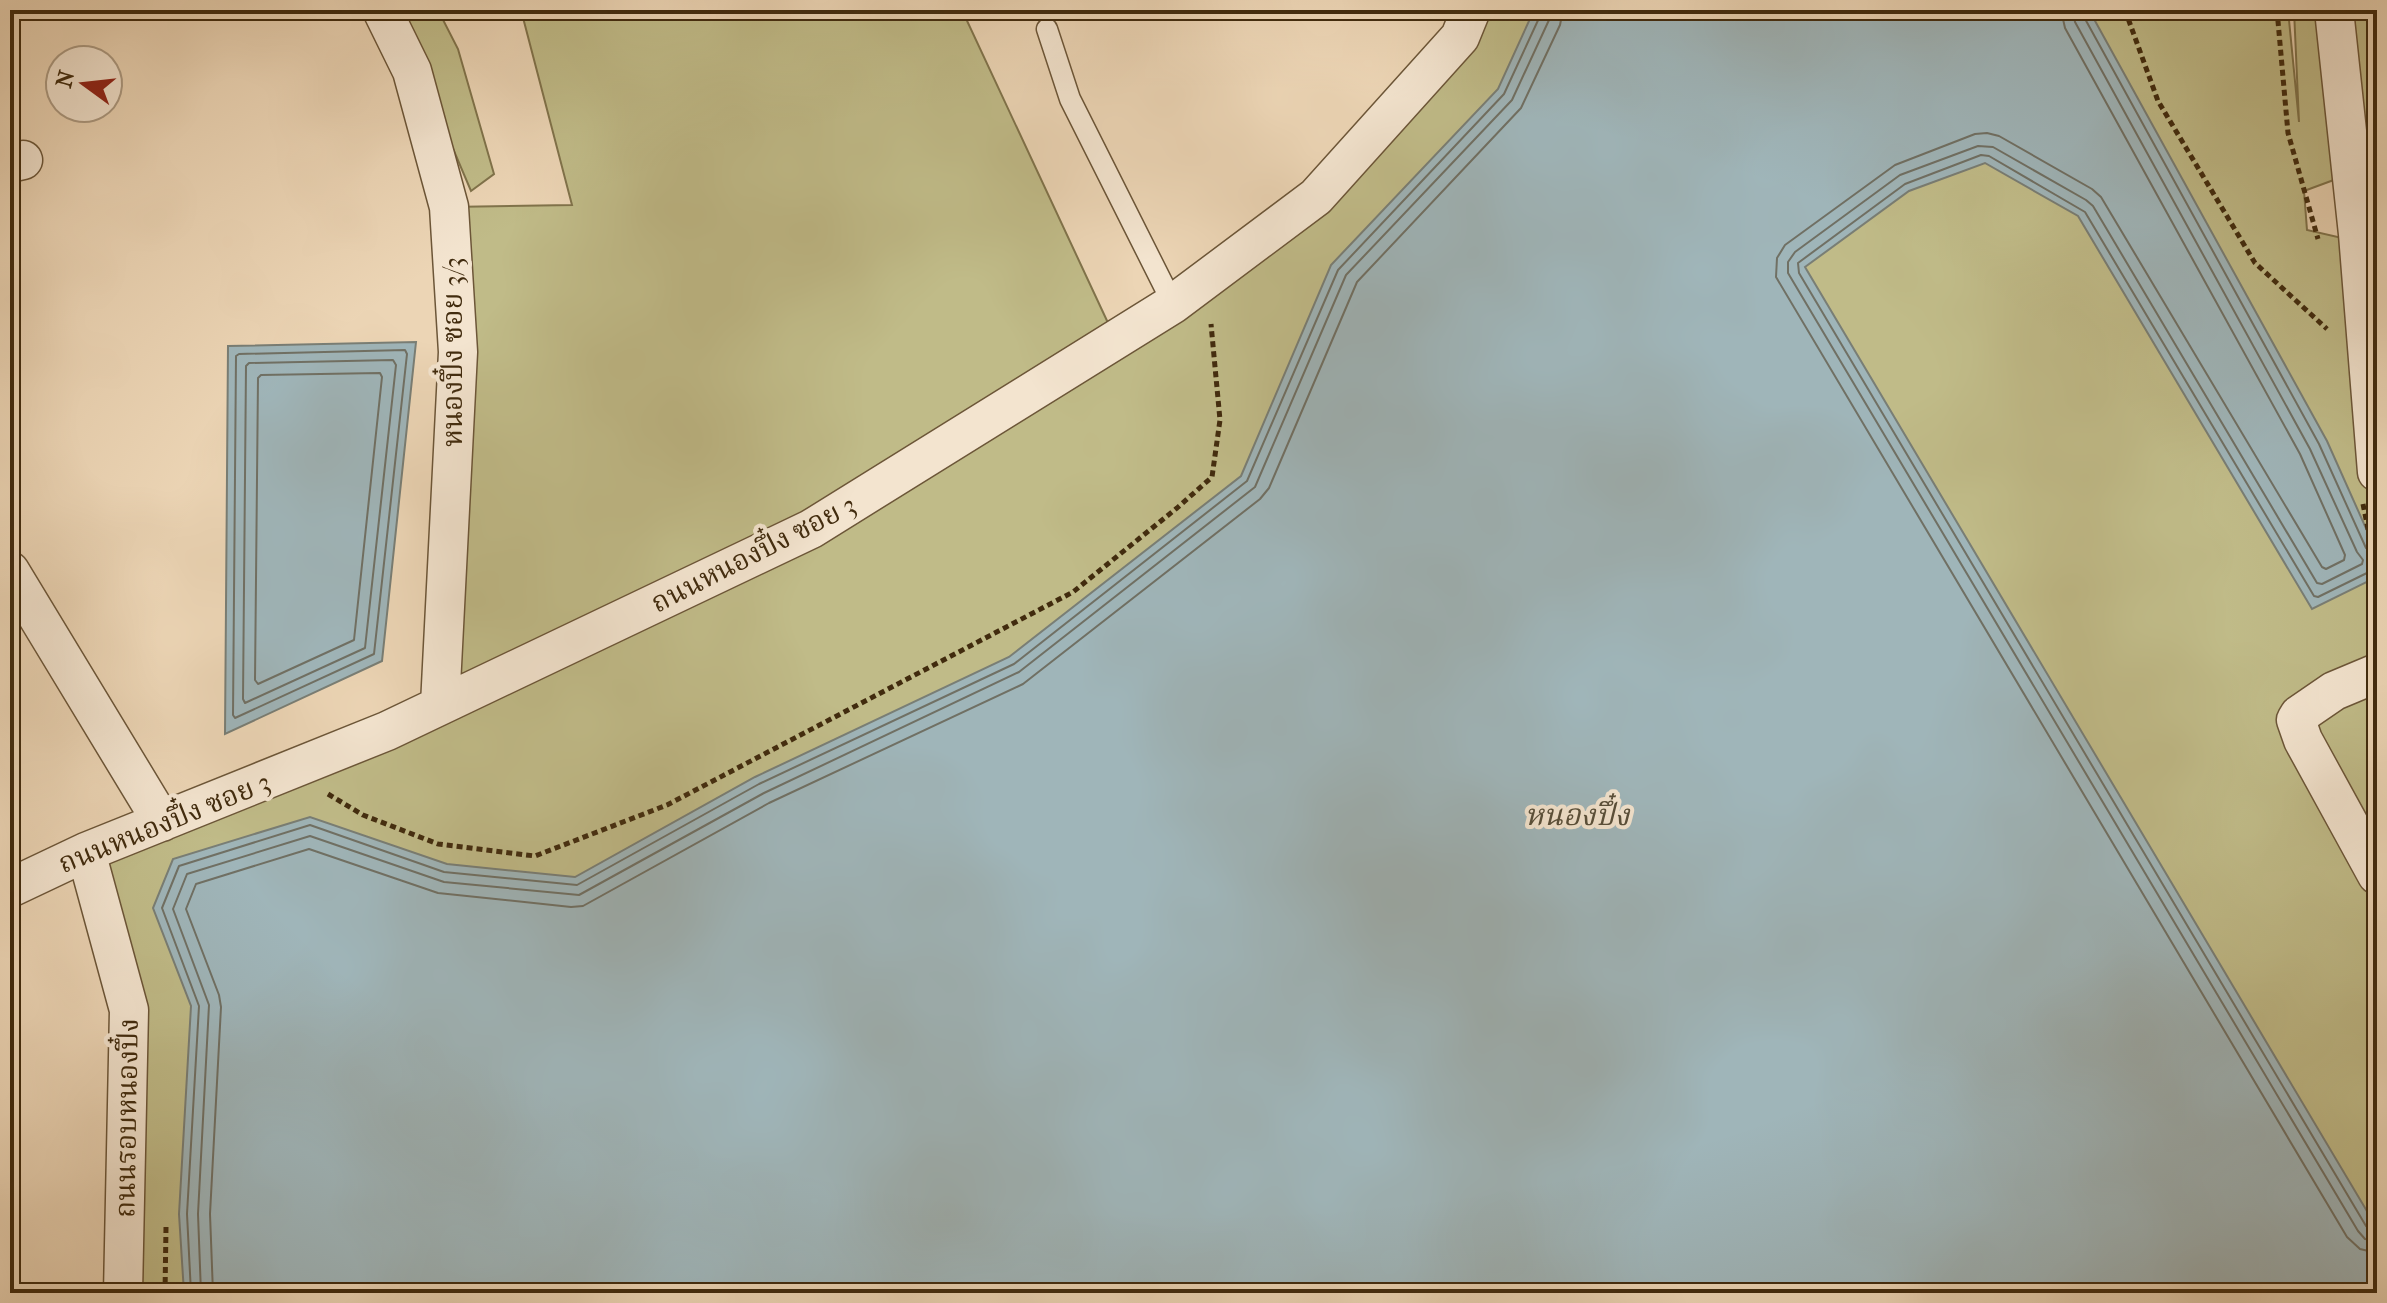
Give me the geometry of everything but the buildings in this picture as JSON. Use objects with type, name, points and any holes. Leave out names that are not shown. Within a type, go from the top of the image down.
[{"type":"street","name":"หนองปึ๋ง ซอย 3/3","points":[[382,10],[412,71],[449,207],[458,352],[440,705]]},
{"type":"street","name":"ถนนหนองปึ๋ง ซอย 3","points":[[10,888],[86,852],[387,731],[811,529],[1173,304],[1316,197],[1460,37],[1471,10]]},
{"type":"street","points":[[2334,10],[2368,231],[2368,363],[2377,472]]},
{"type":"street","points":[[10,571],[162,822]]},
{"type":"street","points":[[2377,673],[2334,691],[2296,720],[2303,740],[2377,875]]},
{"type":"street","name":"ถนนรอบหนองปึ๋ง","points":[[86,852],[129,1010],[123,1293]]},
{"type":"lane","points":[[1047,29],[1070,99],[1173,304]]},
{"type":"path","points":[[2125,10],[2158,101],[2255,263],[2368,363]]},
{"type":"path","points":[[300,766],[309,783],[363,815],[438,844],[535,856],[667,805],[1073,592],[1212,477],[1220,420],[1209,307],[1212,276]]},
{"type":"path","points":[[165,1293],[166,1216]]},
{"type":"shaded area","points":[[394,10],[438,10],[458,49],[494,174],[471,191]]},
{"type":"shaded area","name":"หนองปึ๋ง","points":[[521,10],[962,10],[1116,340],[1191,300],[1477,10],[2288,10],[2299,122],[2294,10],[2377,10],[2377,164],[2304,191],[2307,230],[2377,246],[2377,1293],[127,1293],[129,1043],[89,851],[440,704],[449,207],[572,205]]},
{"type":"water","name":"หนองปึ๋ง","points":[[1534,10],[2089,10],[2327,441],[2377,553],[2377,577],[2312,609],[2078,216],[1985,163],[1909,191],[1805,267],[2377,1228],[2377,1293],[184,1293],[179,1214],[191,1006],[153,908],[173,859],[310,817],[447,864],[575,877],[755,777],[1009,657],[1241,476],[1331,265],[1498,89]]},
{"type":"water","points":[[416,342],[382,661],[225,734],[228,346]]}]
